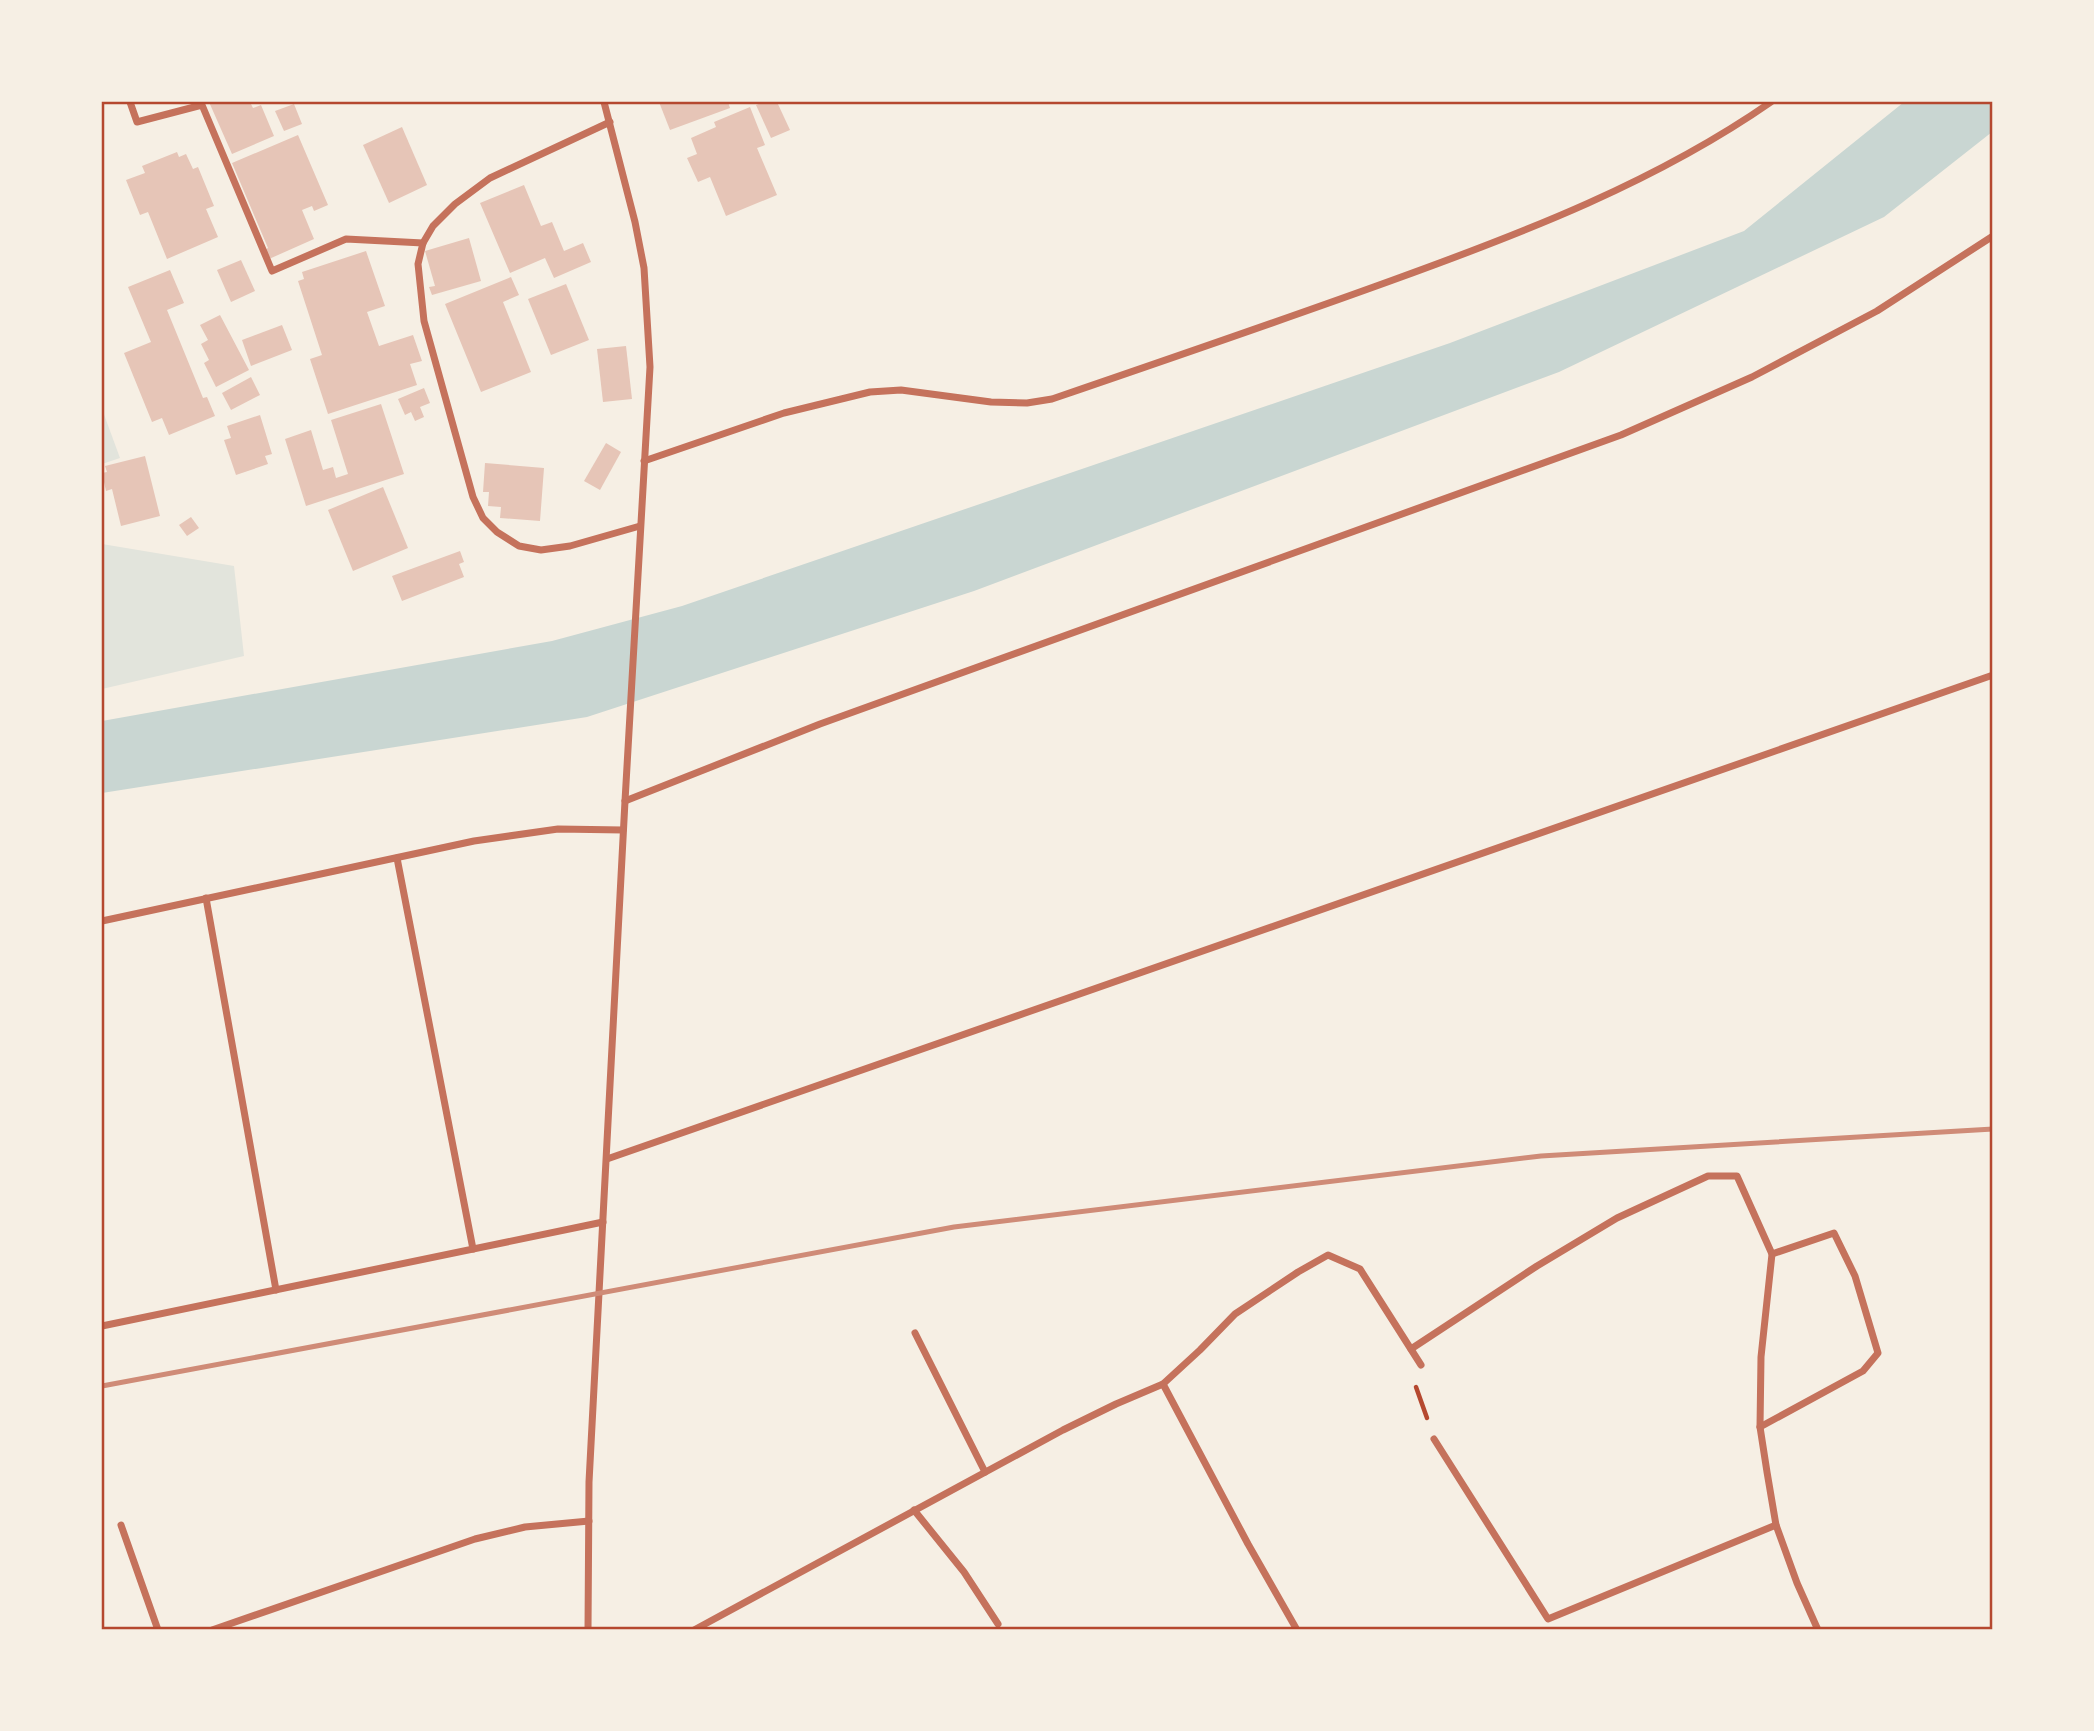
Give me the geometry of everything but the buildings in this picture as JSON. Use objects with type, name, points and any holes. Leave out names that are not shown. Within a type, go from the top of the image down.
[{"type":"street","points":[[130,102],[137,122],[202,105],[272,271],[346,239],[423,243]]},
{"type":"street","points":[[588,1629],[589,1521],[603,1222],[650,367],[644,268],[604,102]]},
{"type":"street","points":[[644,461],[784,414],[870,392],[901,390],[991,402],[1027,403],[1052,399],[1268,325],[1487,246],[1550,220],[1655,170],[1738,125],[1771,102]]},
{"type":"street","points":[[610,122],[490,178],[455,204],[433,226],[423,243],[418,264],[425,321],[473,497],[483,518],[497,532],[519,546],[541,550],[570,546],[640,526]]},
{"type":"street","points":[[625,801],[820,724],[1621,435],[1752,377],[1865,317],[1993,236]]},
{"type":"street","points":[[607,1159],[1993,675]]},
{"type":"street","points":[[102,921],[474,841],[558,829],[624,830]]},
{"type":"street","points":[[397,858],[473,1249]]},
{"type":"street","points":[[206,898],[276,1290]]},
{"type":"street","points":[[1410,1349],[1617,1218],[1708,1176],[1737,1176],[1772,1254],[1761,1357],[1760,1427],[1776,1525],[1797,1583],[1818,1629]]},
{"type":"street","points":[[102,1326],[603,1222]]},
{"type":"street","points":[[1760,1427],[1863,1371],[1878,1353],[1855,1276],[1835,1233],[1772,1254]]},
{"type":"street","points":[[694,1629],[1063,1430],[1163,1384],[1236,1314],[1328,1255],[1360,1269],[1421,1365]]},
{"type":"street","points":[[915,1333],[985,1472]]},
{"type":"street","points":[[1163,1384],[1248,1544],[1297,1629]]},
{"type":"street","points":[[1434,1438],[1548,1619],[1776,1525]]},
{"type":"street","points":[[914,1510],[964,1572],[998,1624]]},
{"type":"street","points":[[212,1629],[475,1539],[525,1527],[589,1521]]},
{"type":"street","points":[[121,1525],[158,1629]]},
{"type":"path","points":[[1421,1365],[1415,1386],[1434,1438]]},
{"type":"shaded area","points":[[1904,102],[1992,102],[1992,132],[1884,217],[1559,372],[974,591],[587,717],[102,793],[102,721],[552,641],[682,606],[1450,343],[1744,231]]},
{"type":"shaded area","points":[[102,409],[120,458],[102,464]]},
{"type":"shaded area","points":[[102,544],[234,566],[244,656],[102,689]]},
{"type":"railway","points":[[102,1386],[954,1227],[1541,1156],[1993,1129]]}]
